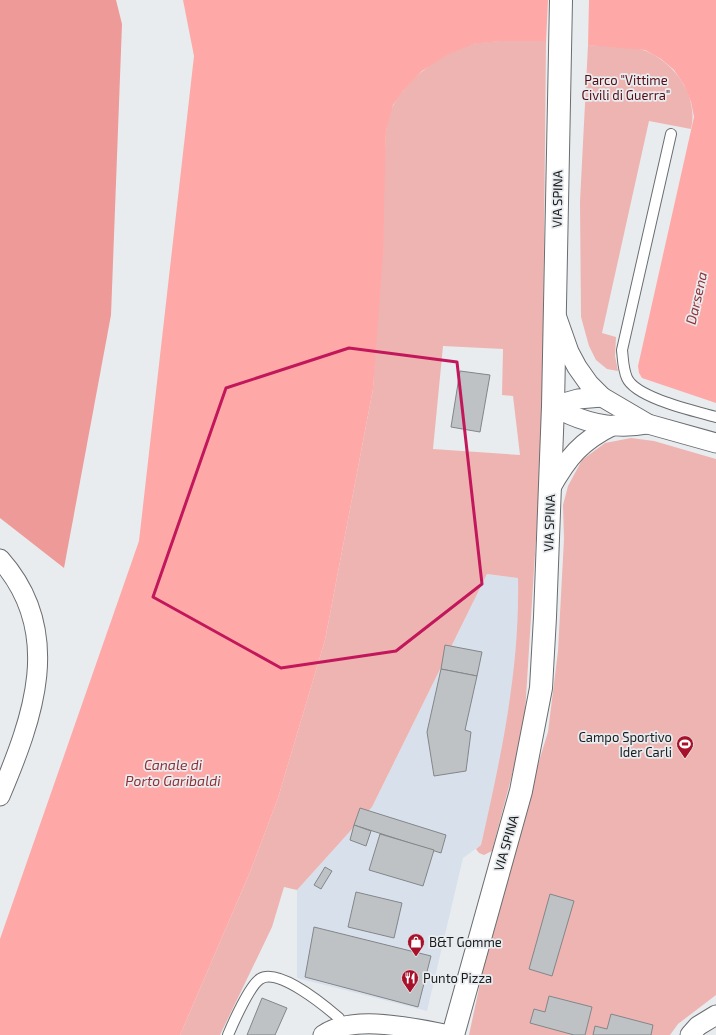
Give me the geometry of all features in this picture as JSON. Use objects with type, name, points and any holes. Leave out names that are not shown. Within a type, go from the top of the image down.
[{"type":"street","name":"VIA SPINA","points":[[452,1035],[521,791],[536,720],[543,657],[553,406],[562,0]]},
{"type":"street","points":[[555,313],[569,352],[577,367],[589,384],[602,397],[648,424],[716,443]]},
{"type":"street","points":[[553,406],[578,399],[602,397]]},
{"type":"street","points":[[553,406],[570,417],[589,423],[635,426],[648,424]]},
{"type":"street","points":[[550,489],[566,462],[577,449],[597,433],[614,425]]},
{"type":"street","points":[[0,558],[9,569],[26,599],[35,633],[38,664],[38,680],[32,711],[19,752],[0,796]]},
{"type":"street","points":[[690,1035],[698,1026],[716,1015]]},
{"type":"street","points":[[323,1035],[342,1026],[381,1025],[452,1035]]},
{"type":"lane","points":[[672,134],[624,344],[624,367],[628,379],[638,390],[716,417]]},
{"type":"lane","points":[[228,1035],[240,1009],[258,980],[265,976],[274,976],[296,986],[339,1018],[342,1026]]},
{"type":"highlighted area","points":[[349,348],[457,362],[482,584],[396,651],[281,668],[153,597],[226,388]]},
{"type":"shaded area","points":[[0,0],[116,0],[122,24],[111,315],[64,568],[0,518]]},
{"type":"shaded area","points":[[487,574],[518,578],[519,612],[512,690],[498,772],[481,845],[463,858],[427,1011],[297,978],[297,890],[372,807]]},
{"type":"green space","points":[[500,41],[546,41],[542,442],[524,729],[492,851],[484,855],[479,853],[476,849],[481,845],[496,779],[508,713],[516,646],[518,578],[487,574],[372,807],[297,890],[284,887],[272,927],[220,1035],[180,1035],[250,872],[278,798],[325,640],[373,389],[386,131],[392,107],[400,94],[417,76],[450,52],[475,43]],"holes":[[[443,346],[503,349],[502,395],[513,396],[520,455],[433,449]]]},
{"type":"green space","name":"Parco \"Vittime Civili di Guerra\"","points":[[588,45],[617,46],[640,49],[657,56],[682,82],[688,93],[693,117],[691,129],[649,121],[602,333],[616,337],[615,356],[618,371],[607,369],[596,360],[589,346],[581,317],[580,201]]},
{"type":"green space","points":[[631,438],[654,441],[716,459],[716,995],[678,1024],[670,1035],[469,1035],[502,881],[548,732],[558,651],[564,539],[563,505],[568,486],[582,460],[605,443]]},
{"type":"water","name":"Canale di Porto Garibaldi","points":[[183,0],[716,0],[716,403],[642,378],[639,373],[638,366],[694,117],[691,102],[684,85],[674,70],[661,59],[645,50],[540,41],[501,41],[473,44],[447,55],[422,71],[403,91],[393,105],[386,131],[383,255],[373,389],[325,640],[278,798],[250,872],[180,1035],[0,1035],[0,939],[139,541],[194,56]]},
{"type":"pier","points":[[548,0],[589,0],[588,47],[546,43]]},
{"type":"building","points":[[460,371],[490,375],[480,432],[451,427]]},
{"type":"building","points":[[445,645],[482,652],[477,676],[441,669]]},
{"type":"building","points":[[441,669],[477,676],[465,730],[471,732],[466,771],[434,776],[427,732]]},
{"type":"building","points":[[360,808],[446,835],[441,853],[354,825]]},
{"type":"building","points":[[354,825],[371,831],[366,846],[350,840]]},
{"type":"building","points":[[380,834],[434,850],[423,886],[369,870]]},
{"type":"building","points":[[325,867],[332,871],[321,889],[314,885]]},
{"type":"building","points":[[356,892],[402,903],[394,938],[348,927]]},
{"type":"building","points":[[550,894],[574,901],[552,976],[529,969]]},
{"type":"building","points":[[314,927],[431,956],[418,1007],[305,977]]},
{"type":"building","points":[[549,996],[592,1007],[585,1035],[574,1035],[530,1023],[534,1009],[545,1012]]},
{"type":"building","points":[[262,998],[287,1008],[275,1035],[247,1035]]},
{"type":"building","points":[[611,1014],[653,1025],[651,1035],[593,1035],[595,1026],[607,1029]]},
{"type":"place","name":"Campo Sportivo Ider Carli","points":[[685,759]]},
{"type":"place","name":"B&T Gomme","points":[[416,957]]},
{"type":"place","name":"Punto Pizza","points":[[410,993]]},
{"type":"water label","name":"Darsena","points":[[696,298]]}]
